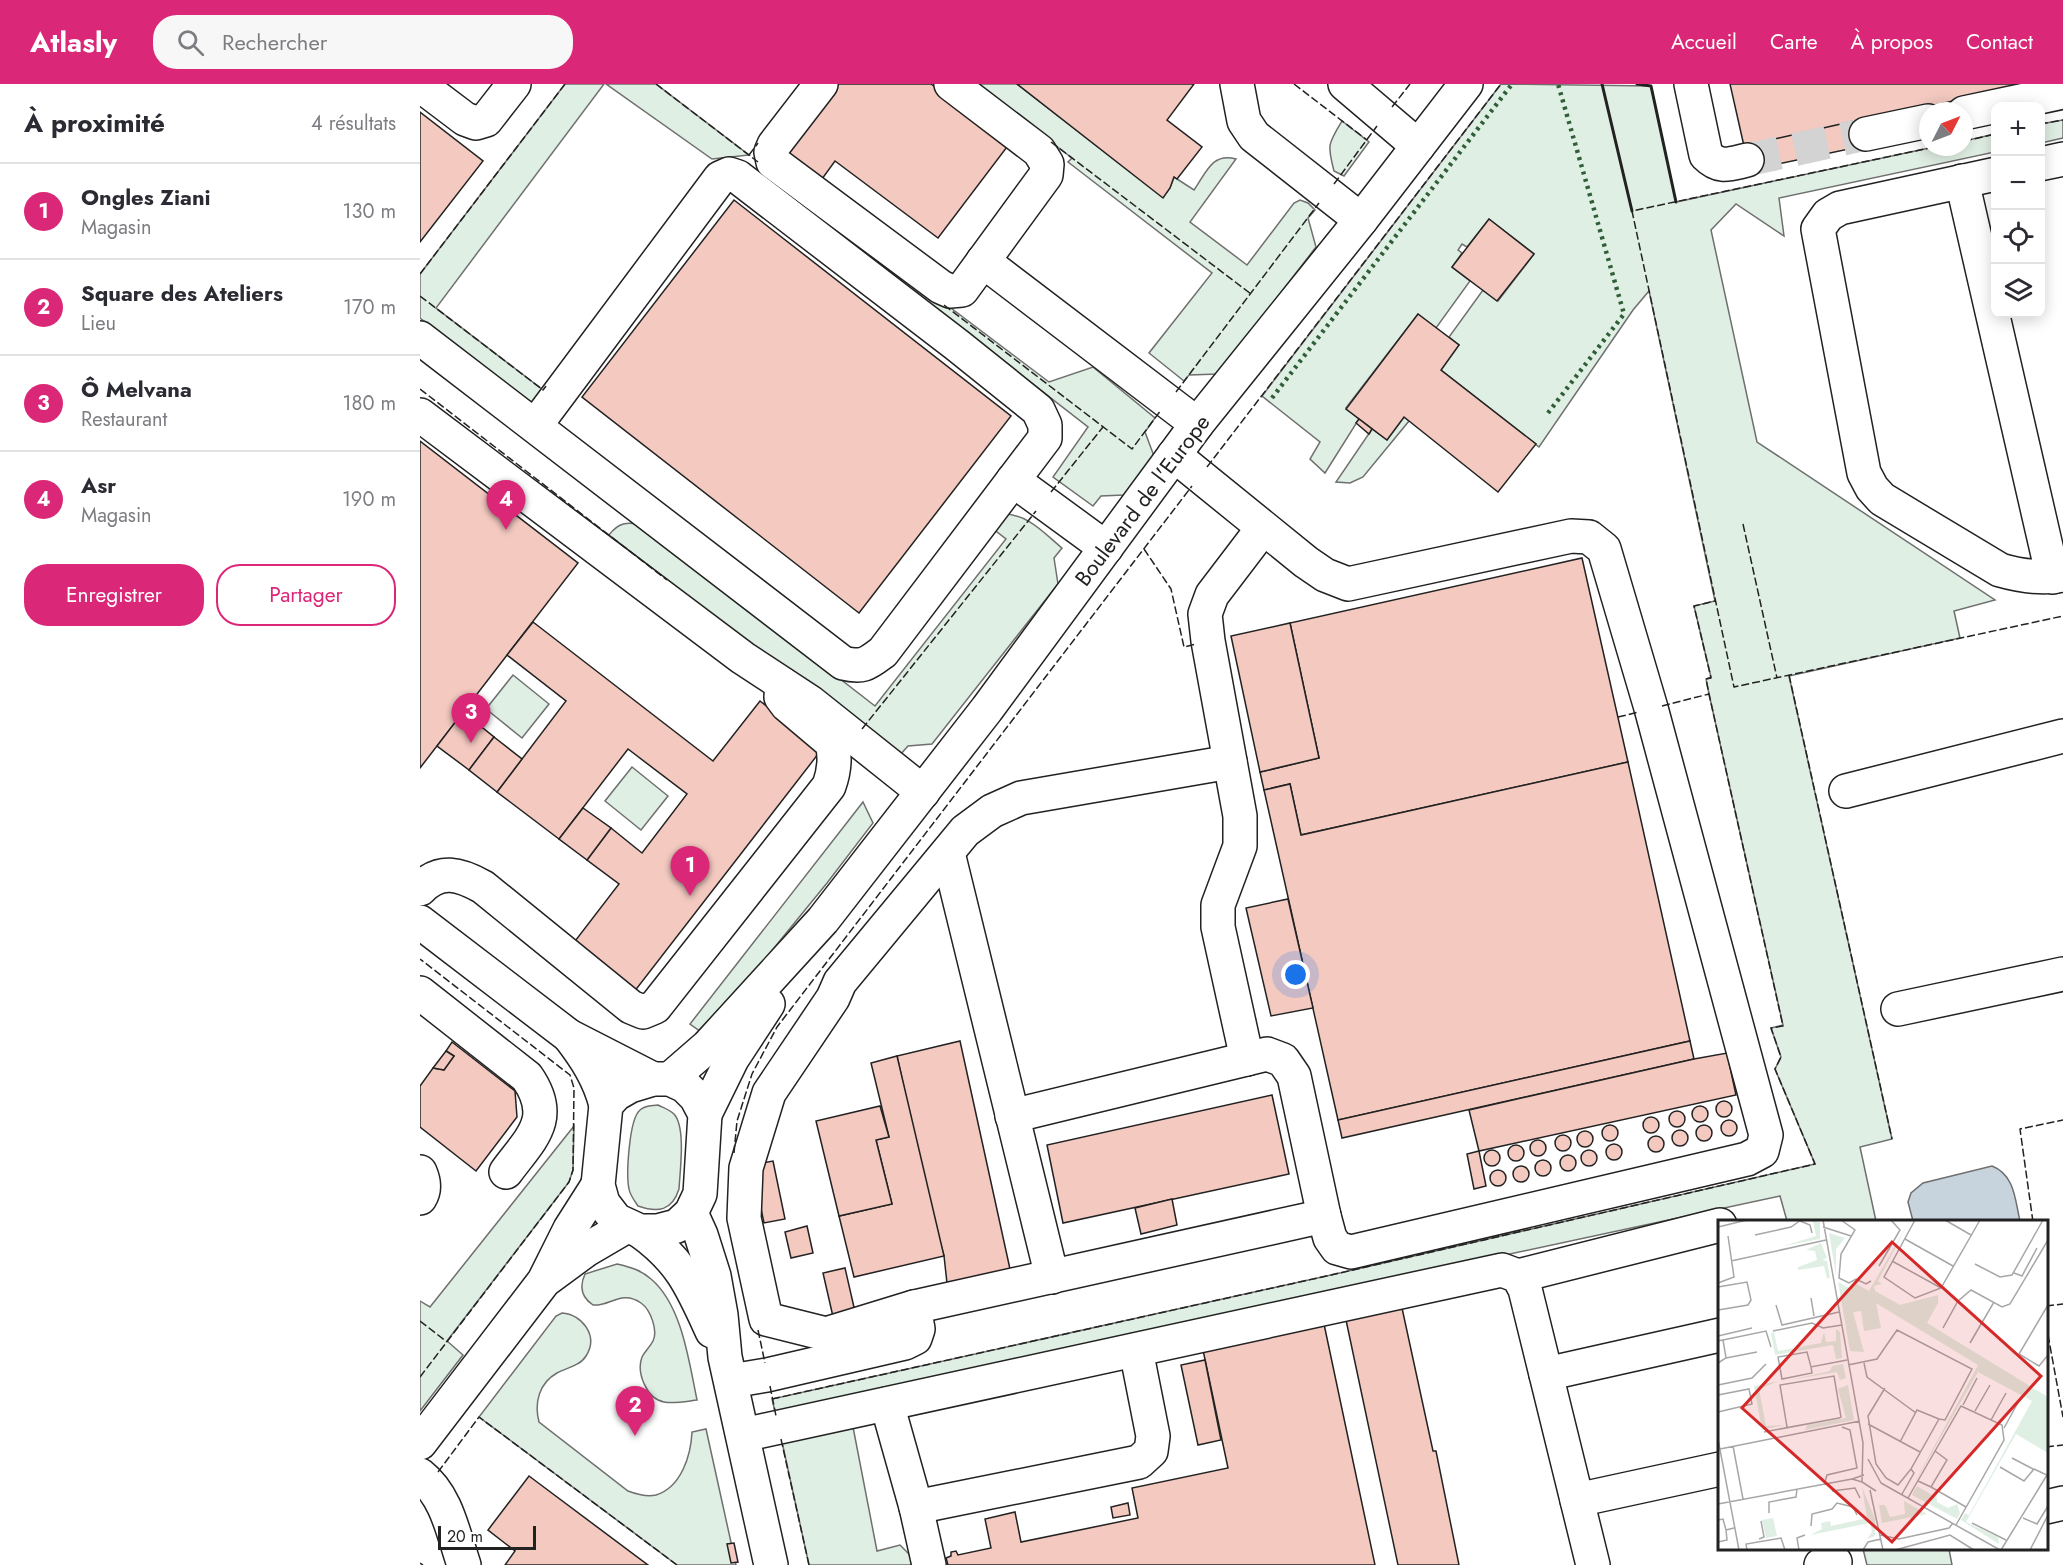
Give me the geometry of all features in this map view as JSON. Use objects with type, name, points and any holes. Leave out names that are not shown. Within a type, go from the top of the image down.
[{"type":"street","points":[[420,85],[465,119],[476,123],[486,120],[514,84]]},
{"type":"street","points":[[821,84],[774,145],[771,152],[773,162],[941,287],[950,291],[962,290],[1046,176],[1047,164],[1039,151],[951,84]]},
{"type":"street","points":[[1237,84],[1244,121],[1254,136],[1361,220]]},
{"type":"street","points":[[1345,84],[1418,146]]},
{"type":"street","name":"Boulevard de l'Europe","points":[[662,1079],[708,1046],[823,920],[923,792],[1197,424],[1361,220],[1466,84]]},
{"type":"street","points":[[1691,84],[1706,155],[1713,162],[1722,165],[1747,160]]},
{"type":"street","points":[[1973,111],[2063,92]]},
{"type":"street","points":[[1866,134],[1919,123]]},
{"type":"street","points":[[2045,163],[2063,159]]},
{"type":"street","points":[[420,338],[843,663],[857,667],[868,663],[883,652],[1045,438],[1045,425],[1038,410],[738,177],[729,174],[720,178],[535,426]]},
{"type":"street","points":[[1962,182],[2058,576],[2020,576],[2000,570],[1882,499],[1872,488],[1864,473],[1818,229],[1828,214],[1840,208],[1991,175]]},
{"type":"street","points":[[983,261],[1197,424]]},
{"type":"street","points":[[420,415],[743,658],[810,702],[923,792]]},
{"type":"street","points":[[1012,1116],[1267,1054],[1283,1060],[1294,1076],[1330,1238],[1336,1248],[1351,1252],[1747,1159],[1762,1151],[1766,1135],[1651,708],[1604,549],[1589,537],[1571,536],[1348,584],[1324,574],[1306,562],[1174,455]]},
{"type":"street","points":[[1013,480],[1106,548]]},
{"type":"street","points":[[1247,1059],[1218,927],[1218,905],[1240,846],[1240,816],[1205,614],[1212,595],[1263,528]]},
{"type":"street","points":[[420,889],[435,878],[450,874],[466,878],[483,887],[631,1007],[643,1012],[655,1007],[829,786],[834,774],[832,743],[787,705],[782,697],[782,684]]},
{"type":"street","points":[[1846,791],[2063,736]]},
{"type":"street","points":[[1230,762],[1022,798],[992,811],[966,831],[840,982],[834,998],[769,1093],[746,1168],[744,1218],[766,1318],[825,1334],[914,1307],[1324,1216]]},
{"type":"street","points":[[948,853],[1052,1277]]},
{"type":"street","name":"Boulevard de l'Europe","points":[[705,1114],[732,1059],[823,920]]},
{"type":"street","points":[[424,933],[569,1035],[662,1079],[685,1086],[696,1097],[705,1114],[700,1194],[691,1213],[677,1226],[658,1231],[633,1228],[586,1250],[544,1281]]},
{"type":"street","points":[[1898,1009],[2063,974]]},
{"type":"street","points":[[420,993],[527,1077],[537,1092],[541,1112],[539,1128],[506,1172]]},
{"type":"street","points":[[569,1035],[595,1073],[606,1105],[598,1185],[603,1203],[616,1220],[659,1244],[675,1262],[691,1287],[728,1369]]},
{"type":"street","points":[[606,1105],[616,1094],[630,1086],[662,1079]]},
{"type":"street","points":[[420,1172],[424,1180],[420,1198]]},
{"type":"street","points":[[420,1443],[544,1281],[570,1229],[598,1185]]},
{"type":"street","points":[[691,1213],[714,1276],[728,1369],[771,1565]]},
{"type":"street","points":[[743,1435],[1502,1270],[1518,1276],[1718,1226]]},
{"type":"street","points":[[1518,1276],[1525,1289],[1593,1565]]},
{"type":"street","points":[[728,1369],[767,1375],[905,1343],[915,1338],[918,1329],[914,1307]]},
{"type":"street","points":[[1546,1374],[1718,1335]]},
{"type":"street","points":[[916,1507],[1139,1462],[1151,1451],[1154,1436],[1136,1350]]},
{"type":"street","points":[[887,1404],[916,1507],[929,1565]]},
{"type":"street","points":[[1577,1500],[1718,1469]]},
{"type":"street","points":[[420,1475],[439,1494],[464,1565]]},
{"type":"street","points":[[2048,1507],[2063,1503]]},
{"type":"green space","points":[[565,84],[604,84],[436,308],[543,390],[534,404],[420,318],[420,274]]},
{"type":"green space","points":[[606,84],[656,84],[749,155],[712,159]]},
{"type":"green space","points":[[975,84],[1017,84],[1163,197],[1174,177],[1194,190],[1215,161],[1221,158],[1236,159],[1190,222],[1247,265],[1294,203],[1300,200],[1308,203],[1315,210],[1308,218],[1316,247],[1218,374],[1189,375],[1184,381],[1149,353],[1212,273],[1068,162],[1072,158]]},
{"type":"green space","points":[[1501,84],[1651,86],[1676,202],[1919,150],[1919,156],[1973,156],[1973,139],[1991,135],[1991,153],[1779,198],[1784,236],[1736,204],[1711,230],[1757,442],[1995,600],[1954,611],[1960,638],[1789,676],[1892,1139],[1860,1147],[1876,1220],[1787,1220],[1780,1196],[775,1412],[772,1399],[1331,1275],[1815,1164],[1775,1069],[1781,1057],[1771,1028],[1783,1025],[1709,694],[1706,679],[1711,677],[1694,606],[1715,601],[1649,291],[1633,310],[1539,447],[1441,370],[1459,345],[1449,337],[1483,290],[1498,301],[1534,254],[1489,219],[1467,247],[1462,244],[1458,250],[1462,253],[1452,267],[1470,281],[1436,328],[1418,314],[1346,408],[1359,419],[1325,473],[1310,459],[1320,442],[1262,396]]},
{"type":"green space","points":[[2063,120],[2063,138],[2045,142],[2045,123]]},
{"type":"green space","points":[[1342,121],[1369,142],[1344,176],[1334,171],[1330,155],[1331,140]]},
{"type":"green space","points":[[813,204],[1049,382],[1093,367],[1155,418],[1145,432],[1154,456],[1124,495],[1101,496],[1093,506],[1053,477],[1088,427],[809,210]]},
{"type":"green space","points":[[1404,417],[1409,421],[1363,477],[1350,483],[1336,482],[1372,429],[1387,440]]},
{"type":"green space","points":[[1003,514],[1028,521],[1062,548],[1054,558],[1058,584],[932,744],[908,746],[900,755],[861,729],[609,535],[623,524],[642,525],[875,706],[1006,539],[988,525]]},
{"type":"green space","points":[[513,675],[549,704],[522,738],[486,709]]},
{"type":"green space","points":[[632,767],[668,796],[641,830],[605,801]]},
{"type":"green space","points":[[863,802],[873,823],[827,883],[704,1034],[690,1024]]},
{"type":"green space","points":[[658,1105],[674,1114],[678,1120],[681,1161],[679,1189],[676,1196],[668,1206],[652,1209],[638,1206],[631,1195],[628,1182],[628,1160],[636,1115],[644,1107]]},
{"type":"green space","points":[[574,1126],[573,1170],[569,1182],[447,1341],[463,1355],[420,1411],[420,1301],[430,1307]]},
{"type":"green space","points":[[617,1264],[635,1269],[651,1279],[662,1290],[683,1335],[697,1400],[664,1402],[653,1396],[644,1384],[641,1370],[642,1357],[653,1341],[655,1332],[651,1315],[645,1306],[628,1298],[593,1305],[584,1295],[582,1283],[585,1274]]},
{"type":"green space","points":[[562,1313],[576,1317],[586,1327],[591,1341],[590,1348],[580,1362],[557,1373],[546,1382],[539,1394],[537,1408],[539,1422],[628,1491],[649,1496],[665,1491],[679,1477],[690,1450],[692,1432],[706,1429],[736,1565],[677,1565],[479,1417],[556,1316]]},
{"type":"green space","points":[[853,1427],[877,1551],[900,1545],[914,1559],[914,1565],[809,1565],[782,1442]]},
{"type":"green space","points":[[1863,1550],[1949,1550],[1952,1565],[1867,1565]]},
{"type":"shaded area","points":[[1992,1166],[2000,1170],[2010,1182],[2020,1220],[1913,1220],[1908,1202],[1911,1193],[1923,1183]]},
{"type":"building","points":[[835,84],[931,84],[1010,143],[938,238],[835,161],[822,179],[784,151]]},
{"type":"building","points":[[1017,84],[1194,84],[1167,120],[1202,147],[1177,179],[1174,177],[1163,198]]},
{"type":"building","points":[[1730,84],[2032,84],[1948,102],[1919,102],[1919,108],[1744,146]]},
{"type":"building","points":[[420,112],[483,161],[420,242]]},
{"type":"building","points":[[1863,119],[1868,145],[1749,170],[1744,146]]},
{"type":"building","points":[[734,200],[1011,416],[859,613],[582,397]]},
{"type":"building","points":[[1489,219],[1534,254],[1497,301],[1452,267]]},
{"type":"building","points":[[1418,314],[1459,345],[1441,370],[1536,444],[1498,492],[1404,417],[1387,440],[1346,409]]},
{"type":"building","points":[[1359,419],[1372,429],[1369,434],[1356,423]]},
{"type":"building","points":[[420,441],[578,563],[420,768]]},
{"type":"building","points":[[1582,558],[1628,762],[1301,835],[1290,784],[1264,790],[1260,772],[1319,758],[1290,623]]},
{"type":"building","points":[[533,622],[713,761],[760,701],[822,749],[634,992],[572,945],[619,884],[587,860],[611,828],[642,853],[687,794],[628,749],[559,839],[497,792],[566,701],[507,655]]},
{"type":"building","points":[[1290,623],[1319,758],[1260,772],[1231,636]]},
{"type":"building","points":[[463,712],[494,737],[469,770],[437,746]]},
{"type":"building","points":[[494,737],[522,759],[497,792],[469,770]]},
{"type":"building","points":[[1628,762],[1690,1041],[1338,1120],[1264,790],[1290,784],[1301,835]]},
{"type":"building","points":[[583,808],[611,828],[587,860],[559,839]]},
{"type":"building","points":[[1288,899],[1313,1008],[1271,1016],[1246,908]]},
{"type":"building","points":[[960,1041],[1010,1269],[947,1283],[944,1256],[929,1203],[897,1056]]},
{"type":"building","points":[[1690,1041],[1694,1059],[1342,1138],[1338,1120]]},
{"type":"building","points":[[452,1042],[515,1091],[517,1117],[476,1171],[420,1127],[420,1086],[433,1068],[444,1070],[454,1056],[446,1051]]},
{"type":"building","points":[[446,1051],[454,1056],[444,1070],[433,1068]]},
{"type":"building","points":[[1727,1053],[1736,1095],[1479,1151],[1469,1110]]},
{"type":"building","points":[[897,1056],[944,1256],[854,1277],[839,1216],[892,1204],[876,1140],[889,1137],[871,1063]]},
{"type":"building","points":[[1272,1095],[1289,1174],[1063,1223],[1047,1145]]},
{"type":"building","points":[[1724,1101],[1730,1103],[1732,1109],[1730,1115],[1724,1117],[1718,1115],[1716,1109],[1718,1103]]},
{"type":"building","points":[[880,1106],[889,1137],[876,1140],[892,1204],[839,1216],[816,1121]]},
{"type":"building","points":[[1700,1106],[1706,1108],[1708,1114],[1706,1120],[1700,1122],[1694,1120],[1692,1114],[1694,1108]]},
{"type":"building","points":[[1677,1111],[1685,1119],[1677,1127],[1669,1119]]},
{"type":"building","points":[[1651,1117],[1657,1119],[1659,1125],[1657,1131],[1651,1133],[1645,1131],[1643,1125],[1645,1119]]},
{"type":"building","points":[[1729,1120],[1735,1122],[1737,1128],[1735,1134],[1729,1136],[1723,1134],[1721,1128],[1723,1122]]},
{"type":"building","points":[[1610,1125],[1616,1127],[1618,1133],[1616,1139],[1610,1141],[1604,1139],[1602,1133],[1604,1127]]},
{"type":"building","points":[[1704,1125],[1710,1127],[1712,1133],[1710,1139],[1704,1141],[1698,1139],[1696,1133],[1698,1127]]},
{"type":"building","points":[[1680,1130],[1686,1132],[1688,1138],[1686,1144],[1680,1146],[1674,1144],[1672,1138],[1674,1132]]},
{"type":"building","points":[[1585,1131],[1591,1133],[1593,1139],[1591,1145],[1585,1147],[1579,1145],[1577,1139],[1579,1133]]},
{"type":"building","points":[[1563,1135],[1569,1137],[1571,1143],[1569,1149],[1563,1151],[1557,1149],[1555,1143],[1557,1137]]},
{"type":"building","points":[[1656,1136],[1662,1138],[1664,1144],[1662,1150],[1656,1152],[1650,1150],[1648,1144],[1650,1138]]},
{"type":"building","points":[[1538,1140],[1546,1148],[1538,1156],[1530,1148]]},
{"type":"building","points":[[1614,1144],[1620,1146],[1622,1152],[1620,1158],[1614,1160],[1608,1158],[1606,1152],[1608,1146]]},
{"type":"building","points":[[1516,1145],[1522,1147],[1524,1153],[1522,1159],[1516,1161],[1510,1159],[1508,1153],[1510,1147]]},
{"type":"building","points":[[1492,1150],[1500,1158],[1492,1166],[1484,1158]]},
{"type":"building","points":[[1589,1150],[1595,1152],[1597,1158],[1595,1164],[1589,1166],[1583,1164],[1581,1158],[1583,1152]]},
{"type":"building","points":[[1479,1151],[1486,1186],[1474,1189],[1467,1154]]},
{"type":"building","points":[[1565,1155],[1571,1155],[1576,1163],[1574,1169],[1565,1171],[1560,1166],[1560,1160]]},
{"type":"building","points":[[1543,1160],[1549,1162],[1551,1168],[1549,1174],[1543,1176],[1537,1174],[1535,1168],[1537,1162]]},
{"type":"building","points":[[773,1161],[785,1219],[764,1223],[752,1165]]},
{"type":"building","points":[[1521,1166],[1529,1174],[1521,1182],[1513,1174]]},
{"type":"building","points":[[1498,1170],[1504,1172],[1506,1178],[1504,1184],[1498,1186],[1492,1184],[1490,1178],[1492,1172]]},
{"type":"building","points":[[1172,1199],[1177,1225],[1141,1234],[1135,1208]]},
{"type":"building","points":[[807,1226],[813,1253],[791,1258],[785,1232]]},
{"type":"building","points":[[845,1268],[856,1316],[834,1321],[823,1273]]},
{"type":"building","points":[[1402,1308],[1433,1451],[1436,1451],[1459,1565],[1398,1565],[1346,1320]]},
{"type":"building","points":[[1324,1324],[1375,1565],[948,1565],[946,1558],[951,1556],[951,1552],[956,1551],[958,1555],[991,1548],[985,1519],[1015,1512],[1021,1542],[1138,1518],[1132,1488],[1228,1468],[1203,1350]]},
{"type":"building","points":[[1205,1360],[1221,1440],[1198,1445],[1181,1365]]},
{"type":"building","points":[[529,1476],[648,1565],[505,1565],[515,1551],[488,1530]]},
{"type":"building","points":[[1128,1503],[1130,1515],[1113,1518],[1111,1507]]},
{"type":"building","points":[[734,1543],[738,1562],[731,1563],[727,1544]]},
{"type":"tunnel","points":[[1747,160],[1866,134]]},
{"type":"hedge","points":[[1272,398],[1512,84]]},
{"type":"hedge","points":[[1548,413],[1624,314],[1558,84]]},
{"type":"fence","points":[[420,274],[565,84]]},
{"type":"fence","points":[[656,84],[758,162]]},
{"type":"fence","points":[[1294,84],[1367,140]]},
{"type":"fence","points":[[1392,107],[1410,84]]},
{"type":"fence","points":[[1207,467],[1501,84]]},
{"type":"fence","points":[[2045,123],[2063,120]]},
{"type":"fence","points":[[1334,184],[1377,126]]},
{"type":"fence","points":[[1973,139],[1991,135]]},
{"type":"fence","points":[[1051,142],[1251,294]]},
{"type":"fence","points":[[749,155],[758,143]]},
{"type":"fence","points":[[1919,150],[1632,211],[1734,687],[2063,616]]},
{"type":"fence","points":[[1176,392],[1319,203]]},
{"type":"fence","points":[[420,296],[543,390],[546,386]]},
{"type":"fence","points":[[944,305],[1132,449],[1161,410]]},
{"type":"fence","points":[[420,389],[667,580]]},
{"type":"fence","points":[[1051,492],[1103,427]]},
{"type":"fence","points":[[734,1153],[737,1121],[752,1074],[777,1027],[1192,486]]},
{"type":"fence","points":[[862,729],[1036,511]]},
{"type":"fence","points":[[1743,524],[1777,678]]},
{"type":"fence","points":[[1144,549],[1171,589],[1184,647],[1196,644]]},
{"type":"fence","points":[[772,1399],[1331,1275],[1815,1164],[1775,1069],[1781,1057],[1771,1028],[1783,1026],[1709,694],[1706,679],[1711,678],[1694,606],[1715,601]]},
{"type":"fence","points":[[1789,675],[1892,1139]]},
{"type":"fence","points":[[1662,706],[1709,694]]},
{"type":"fence","points":[[1618,717],[1639,712]]},
{"type":"fence","points":[[420,959],[570,1075],[574,1088],[573,1170],[569,1182],[420,1377]]},
{"type":"fence","points":[[2033,1220],[2020,1129],[2063,1120]]},
{"type":"fence","points":[[2048,1306],[2063,1304]]},
{"type":"fence","points":[[420,1321],[447,1342]]},
{"type":"fence","points":[[758,1330],[765,1363]]},
{"type":"fence","points":[[2048,1335],[2063,1417]]},
{"type":"fence","points":[[770,1386],[776,1416]]},
{"type":"fence","points":[[438,1472],[479,1417],[677,1565]]},
{"type":"fence","points":[[781,1439],[809,1565]]},
{"type":"fence","points":[[2048,1447],[2063,1445]]},
{"type":"wall","points":[[1602,84],[1632,211]]},
{"type":"wall","points":[[1637,84],[1651,86],[1676,202]]},
{"type":"place","name":"Asr","points":[[506,530]]},
{"type":"place","name":"Ô Melvana","points":[[471,743]]},
{"type":"place","name":"Ongles Ziani","points":[[690,896]]},
{"type":"place","name":"Square des Ateliers","points":[[635,1436]]}]
